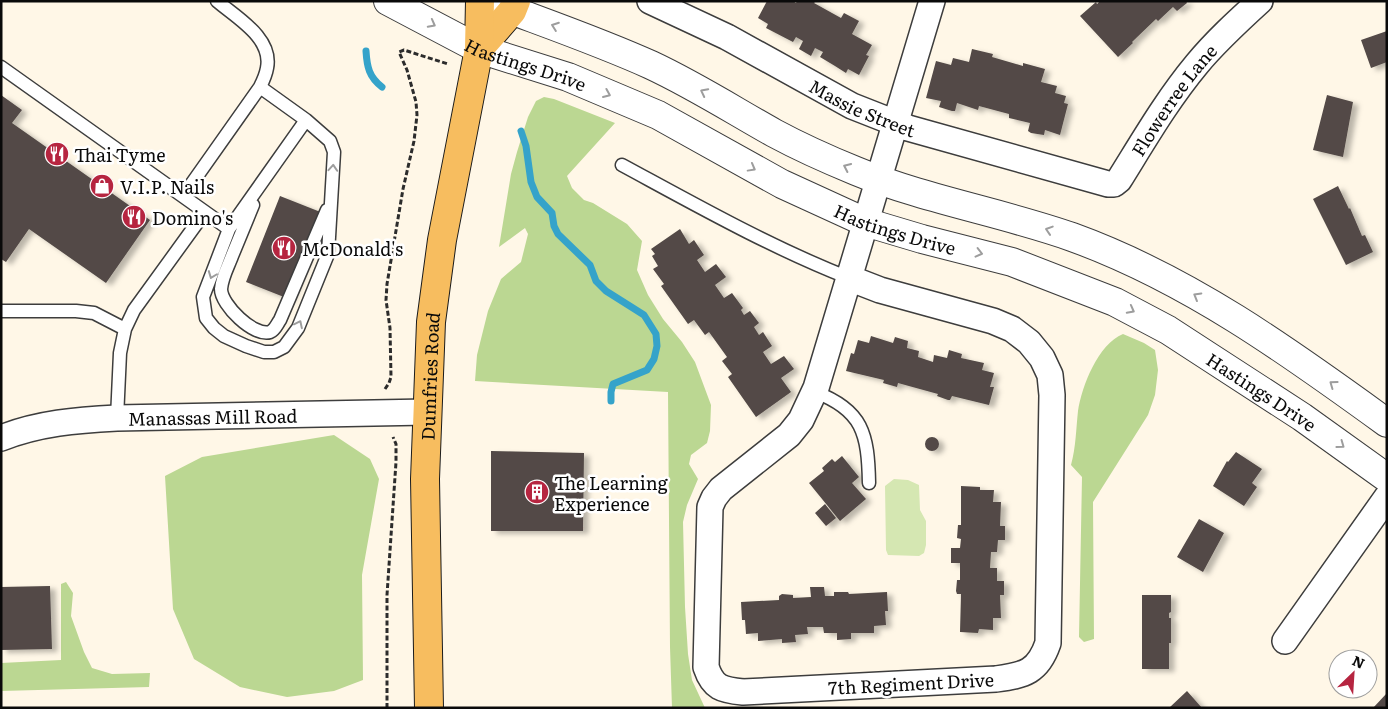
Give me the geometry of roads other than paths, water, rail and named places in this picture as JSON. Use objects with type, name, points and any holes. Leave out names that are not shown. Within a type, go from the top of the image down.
[{"type":"main road","name":"Dumfries Road","points":[[429,708],[425,479],[432,313],[446,222],[479,49],[480,1]]},
{"type":"main road","name":"Dumfries Road","points":[[479,49],[505,4]]},
{"type":"street","name":"Hastings Drive","points":[[388,1],[479,49],[568,77],[658,115],[782,184],[865,222],[1012,262],[1115,302],[1168,330],[1302,417],[1387,478]]},
{"type":"street","name":"Massie Street","points":[[650,1],[727,37],[852,106],[895,123],[1087,178]]},
{"type":"street","name":"7th Regiment Drive","points":[[849,278],[880,290],[993,321],[1012,329],[1029,342],[1042,358],[1050,375],[1052,394],[1048,643],[1043,658],[1033,668],[1019,676],[996,679],[743,692],[718,687],[710,680],[706,668],[710,507],[721,489],[788,435],[801,420],[814,392],[932,1]]},
{"type":"street","name":"Flowerree Lane","points":[[1087,178],[1108,184],[1114,184],[1119,180],[1159,114],[1193,69],[1218,39],[1260,1]]},
{"type":"street","points":[[505,4],[652,65],[711,96],[776,134],[878,180],[926,196],[1034,225],[1074,238],[1178,285],[1248,326],[1387,423]]},
{"type":"street","name":"Manassas Mill Road","points":[[1,438],[23,430],[69,421],[117,418],[427,412]]},
{"type":"street","points":[[1285,641],[1387,497]]},
{"type":"lane","points":[[183,196],[260,87],[268,67],[266,50],[259,36],[217,1]]},
{"type":"lane","points":[[1,67],[229,229]]},
{"type":"lane","points":[[260,87],[306,120],[330,141],[334,152],[328,254],[298,328],[284,347],[274,352],[264,352],[224,336],[214,328],[206,318],[203,298],[229,229],[306,120]]},
{"type":"lane","points":[[622,165],[710,213],[807,261],[849,278]]},
{"type":"lane","points":[[261,184],[223,278],[221,295],[230,310],[239,318],[265,332],[270,332],[280,320],[331,201]]},
{"type":"lane","points":[[117,418],[120,353],[125,328],[134,310],[205,212]]},
{"type":"lane","points":[[1,311],[76,311],[94,313],[125,328]]},
{"type":"lane","points":[[814,392],[844,406],[859,425],[867,449],[869,483]]},
{"type":"waterway","points":[[366,51],[369,71],[382,87]]},
{"type":"waterway","points":[[521,131],[526,146],[531,182],[537,197],[552,213],[554,226],[558,234],[590,265],[596,281],[606,291],[644,315],[656,334],[657,346],[654,359],[647,370],[613,384],[611,401]]},
{"type":"place","name":"Thai Tyme","points":[[57,154]]},
{"type":"place","name":"V.I.P. Nails","points":[[102,186]]},
{"type":"place","name":"Domino's","points":[[134,217]]},
{"type":"place","name":"McDonald's","points":[[284,248]]},
{"type":"place","name":"The Learning Experience","points":[[537,492]]}]
